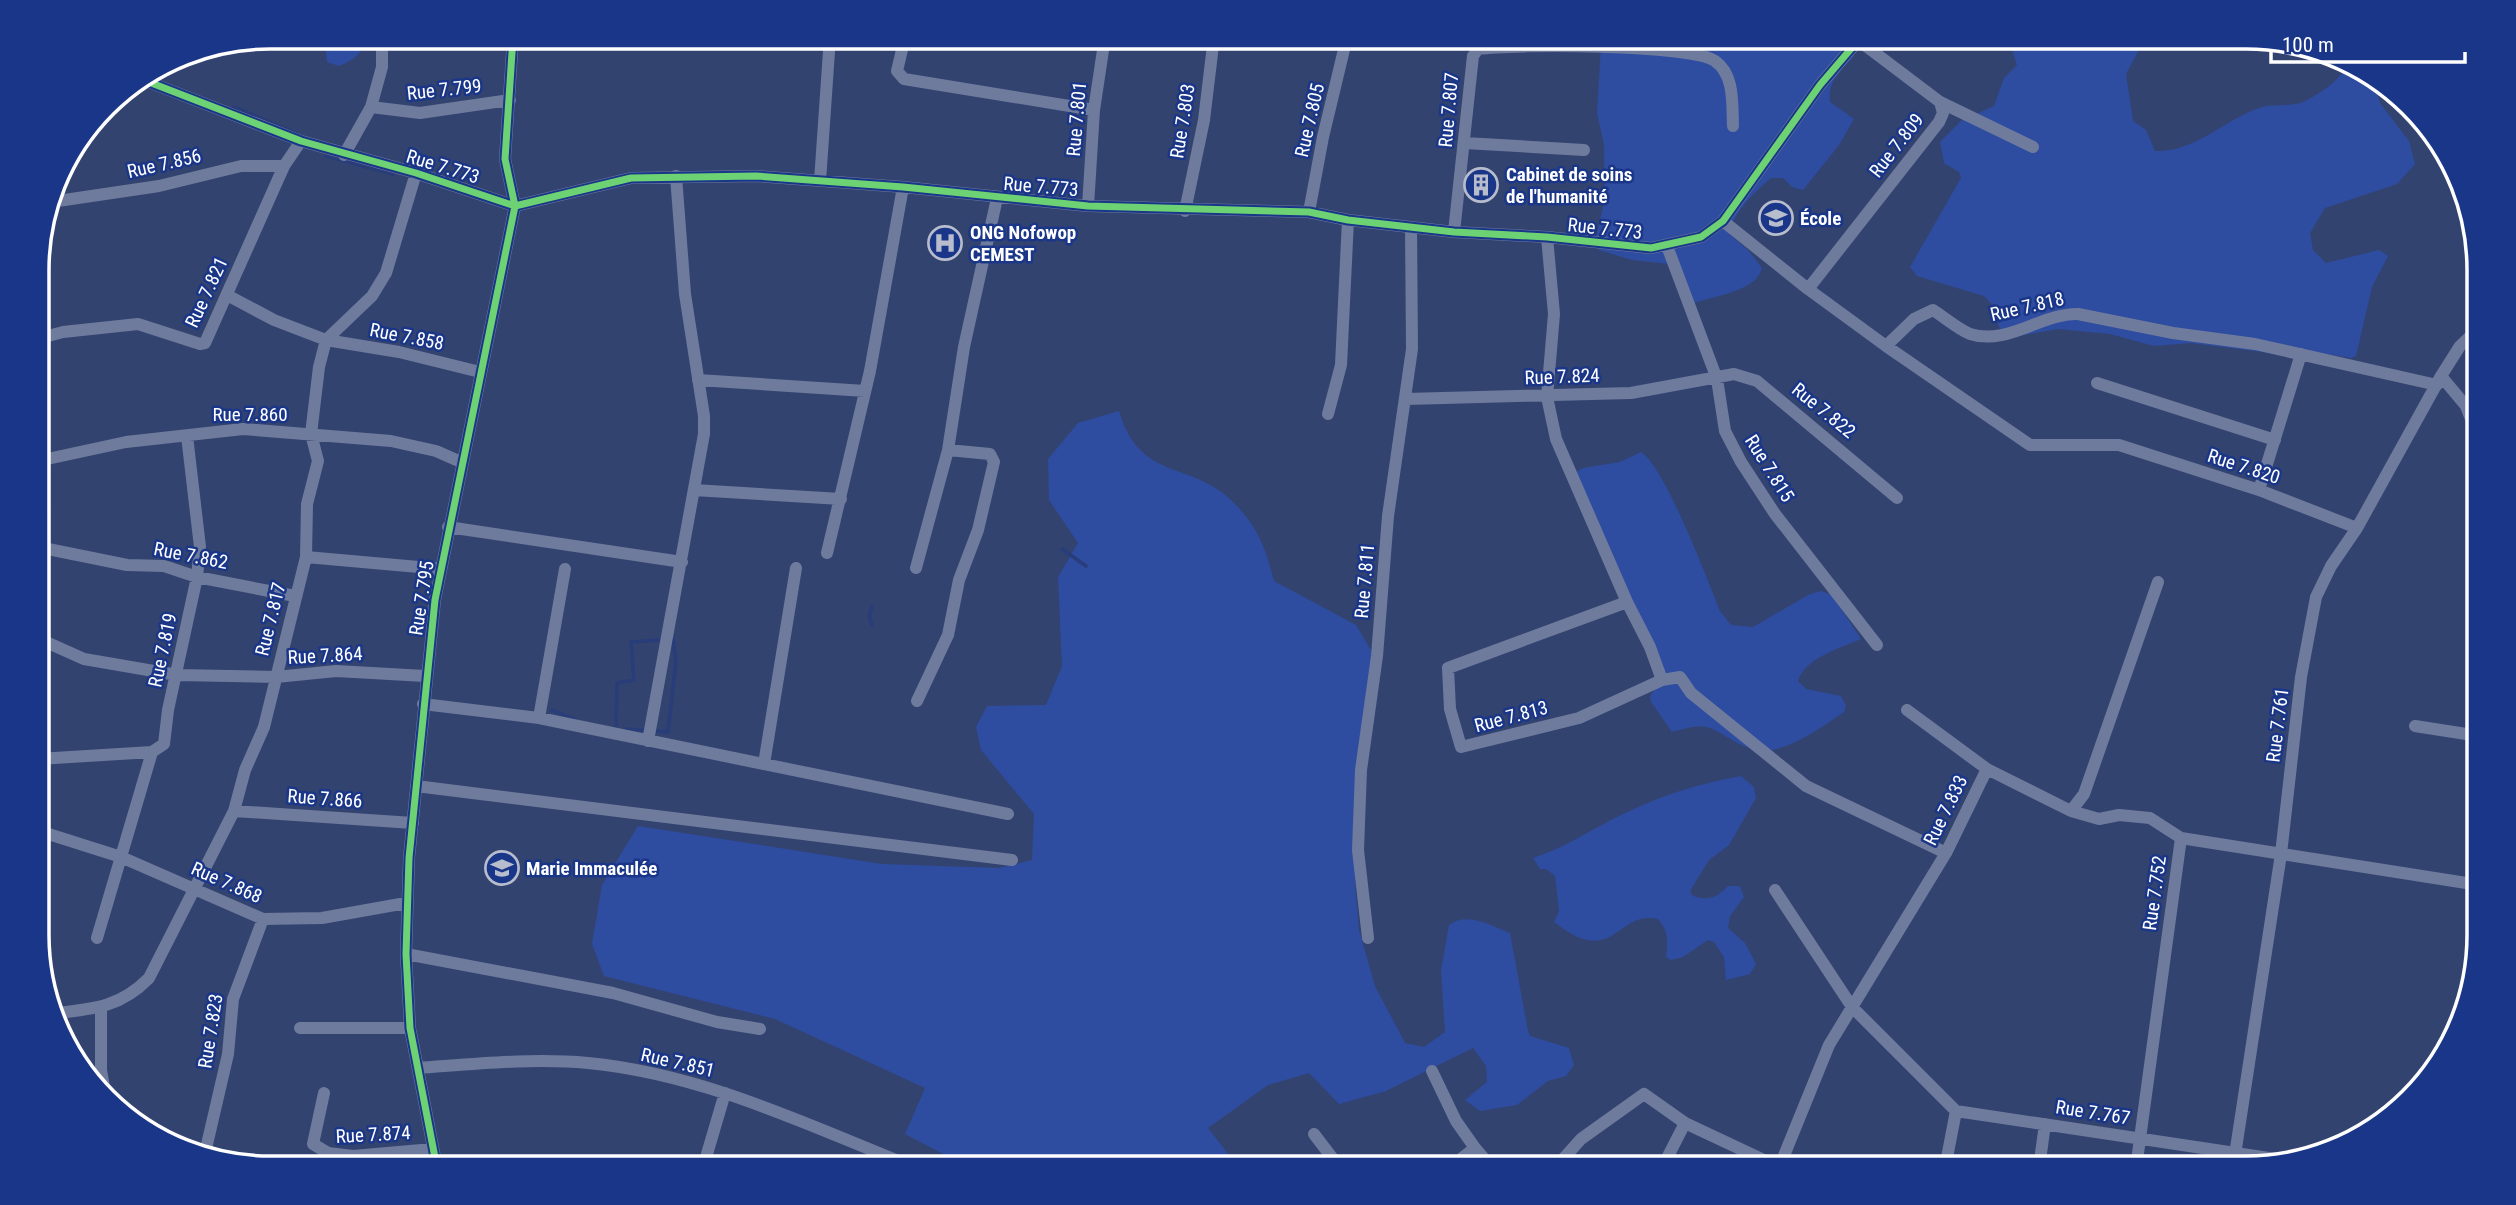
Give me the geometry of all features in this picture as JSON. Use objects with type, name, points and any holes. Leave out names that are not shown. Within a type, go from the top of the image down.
[{"type":"street","name":"Rue 7.799","points":[[382,49],[382,67],[371,107],[413,114],[510,100]]},
{"type":"street","name":"Rue 7.795","points":[[434,1156],[410,1028],[406,903],[425,676],[441,569],[515,206],[505,159],[512,49]]},
{"type":"street","points":[[820,181],[829,49]]},
{"type":"street","points":[[902,49],[897,71],[904,79],[1094,110]]},
{"type":"street","name":"Rue 7.801","points":[[1088,206],[1094,110],[1103,49]]},
{"type":"street","name":"Rue 7.803","points":[[1185,211],[1204,120],[1213,49]]},
{"type":"street","name":"Rue 7.805","points":[[1309,212],[1323,137],[1344,49]]},
{"type":"street","name":"Rue 7.807","points":[[1454,232],[1476,49]]},
{"type":"street","name":"Rue 7.807","points":[[1630,49],[1701,54],[1716,61],[1731,87],[1734,126]]},
{"type":"street","name":"Rue 7.773","points":[[152,83],[302,141],[344,155],[416,173],[515,206],[573,194],[614,181],[676,176],[820,181],[1088,206],[1185,211],[1309,212],[1348,220],[1454,232],[1547,237],[1651,248],[1700,237],[1723,221],[1820,85],[1851,49]]},
{"type":"street","name":"Rue 7.809","points":[[1808,289],[1939,122],[1942,113],[1940,102],[1872,49]]},
{"type":"street","points":[[1940,102],[2032,146]]},
{"type":"street","points":[[344,155],[371,107]]},
{"type":"street","name":"Rue 7.821","points":[[49,336],[63,332],[138,324],[200,344],[205,343],[284,166],[302,141]]},
{"type":"street","points":[[1465,143],[1584,150]]},
{"type":"street","name":"Rue 7.856","points":[[61,200],[159,186],[241,166],[284,166]]},
{"type":"street","points":[[326,340],[372,296],[386,273],[416,173]]},
{"type":"street","points":[[648,741],[704,434],[685,294],[676,176]]},
{"type":"street","points":[[827,553],[865,391],[903,187]]},
{"type":"street","points":[[916,568],[948,450],[964,347],[997,198]]},
{"type":"street","points":[[1328,414],[1341,365],[1348,220]]},
{"type":"street","points":[[1723,221],[1808,289],[1886,346]]},
{"type":"street","name":"Rue 7.811","points":[[1368,938],[1358,850],[1361,770],[1377,656],[1388,516],[1406,399],[1413,328],[1411,227]]},
{"type":"street","points":[[1547,237],[1553,314],[1547,397],[1556,439],[1626,602],[1650,647],[1662,680],[1680,677],[1691,693],[1806,786],[1946,853]]},
{"type":"street","name":"Rue 7.815","points":[[1667,246],[1717,379],[1725,431],[1741,462],[1775,514],[1877,645]]},
{"type":"street","name":"Rue 7.858","points":[[227,295],[274,320],[326,340],[398,352],[480,372]]},
{"type":"street","name":"Rue 7.818","points":[[1886,346],[1914,319],[1933,310],[1970,334],[1980,335],[2004,335],[2063,314],[2078,314],[2439,381]]},
{"type":"street","name":"Rue 7.761","points":[[2235,1156],[2281,854],[2301,677],[2316,597],[2331,566],[2357,528],[2439,381],[2467,339]]},
{"type":"street","name":"Rue 7.817","points":[[64,1012],[101,1009],[125,999],[149,978],[234,811],[245,770],[264,727],[306,557],[307,504],[318,461],[311,434],[319,367],[326,340]]},
{"type":"street","name":"Rue 7.820","points":[[1886,346],[2030,445],[2119,445],[2259,490],[2357,528]]},
{"type":"street","points":[[2259,490],[2301,354]]},
{"type":"street","name":"Rue 7.822","points":[[1717,379],[1734,374],[1757,381],[1897,498]]},
{"type":"street","name":"Rue 7.824","points":[[1406,399],[1631,393],[1717,379]]},
{"type":"street","points":[[698,380],[865,391]]},
{"type":"street","points":[[2439,381],[2467,410]]},
{"type":"street","points":[[2096,383],[2275,440]]},
{"type":"street","name":"Rue 7.860","points":[[49,458],[92,447],[243,429],[391,441],[436,451],[461,462]]},
{"type":"street","name":"Rue 7.819","points":[[97,938],[152,752],[164,744],[197,577],[199,524],[187,436]]},
{"type":"street","points":[[917,701],[948,635],[959,580],[978,530],[994,462],[990,454],[948,450]]},
{"type":"street","points":[[694,490],[841,499]]},
{"type":"street","points":[[448,527],[682,562]]},
{"type":"street","name":"Rue 7.862","points":[[49,549],[127,565],[164,566],[197,577],[295,596]]},
{"type":"street","points":[[306,557],[441,569]]},
{"type":"street","points":[[764,764],[796,568]]},
{"type":"street","points":[[539,718],[565,569]]},
{"type":"street","points":[[2071,811],[2089,781],[2158,582]]},
{"type":"street","name":"Rue 7.813","points":[[1626,602],[1448,668],[1450,709],[1461,747],[1579,718],[1662,680]]},
{"type":"street","name":"Rue 7.864","points":[[49,643],[84,659],[177,675],[276,677],[336,671],[425,676]]},
{"type":"street","points":[[423,704],[539,718],[1008,814]]},
{"type":"street","points":[[1907,710],[1987,769]]},
{"type":"street","points":[[2415,726],[2467,734]]},
{"type":"street","points":[[49,758],[152,752]]},
{"type":"street","name":"Rue 7.833","points":[[1785,1156],[1829,1045],[1946,853],[1987,769],[2071,811],[2099,819],[2119,815],[2150,818],[2181,838]]},
{"type":"street","points":[[416,786],[1012,860]]},
{"type":"street","name":"Rue 7.866","points":[[234,811],[413,824]]},
{"type":"street","name":"Rue 7.868","points":[[49,834],[121,857],[263,919],[322,918],[406,903]]},
{"type":"street","name":"Rue 7.752","points":[[2138,1156],[2181,838],[2467,883]]},
{"type":"street","points":[[1775,890],[1852,1007],[1956,1111],[1947,1156]]},
{"type":"street","name":"Rue 7.823","points":[[207,1146],[228,1054],[233,999],[263,919]]},
{"type":"street","points":[[406,954],[613,993],[717,1021],[760,1029]]},
{"type":"street","points":[[101,1009],[100,1049],[103,1079]]},
{"type":"street","points":[[300,1028],[410,1028]]},
{"type":"street","name":"Rue 7.851","points":[[418,1068],[567,1061],[642,1072],[725,1093],[885,1156]]},
{"type":"street","points":[[1432,1071],[1456,1121],[1482,1156]]},
{"type":"street","points":[[324,1093],[313,1144],[328,1153]]},
{"type":"street","points":[[707,1154],[725,1093]]},
{"type":"street","points":[[1566,1156],[1581,1139],[1640,1095],[1685,1123],[1755,1156]]},
{"type":"street","name":"Rue 7.767","points":[[1956,1111],[2255,1156]]},
{"type":"street","points":[[1668,1156],[1685,1123]]},
{"type":"street","points":[[2041,1156],[2045,1124]]},
{"type":"street","points":[[1314,1134],[1331,1156]]},
{"type":"street","points":[[1465,1156],[1475,1148]]},
{"type":"street","name":"Rue 7.874","points":[[328,1156],[328,1153],[353,1156],[433,1149]]},
{"type":"shaded area","points":[[325,49],[362,49],[339,66],[327,62]]},
{"type":"shaded area","points":[[1601,49],[1849,49],[1854,56],[1831,88],[1830,102],[1854,119],[1839,145],[1803,190],[1792,187],[1783,178],[1771,178],[1735,218],[1729,234],[1748,250],[1762,268],[1758,276],[1744,287],[1694,303],[1679,265],[1632,260],[1599,250],[1596,239],[1605,197],[1604,144],[1597,113]]},
{"type":"shaded area","points":[[2012,49],[2139,49],[2126,74],[2133,121],[2146,130],[2155,151],[2183,147],[2259,108],[2296,104],[2307,100],[2332,84],[2343,72],[2377,93],[2380,103],[2409,141],[2415,164],[2397,184],[2325,208],[2310,233],[2313,250],[2326,263],[2379,250],[2388,256],[2372,287],[2356,356],[2351,358],[2300,350],[2278,354],[2191,343],[2154,346],[2110,334],[2058,329],[2018,336],[2001,330],[1998,325],[2001,314],[1984,296],[1917,276],[1910,267],[1961,178],[1959,172],[1944,163],[1940,142],[1961,121],[1994,106],[2004,78],[2017,65]]},
{"type":"shaded area","points":[[1119,411],[1128,434],[1140,450],[1154,461],[1203,481],[1236,505],[1261,540],[1274,581],[1356,625],[1375,657],[1360,752],[1355,882],[1359,930],[1375,986],[1405,1043],[1424,1047],[1445,1032],[1441,970],[1449,925],[1464,919],[1480,921],[1510,933],[1528,1031],[1530,1036],[1569,1048],[1574,1065],[1566,1076],[1548,1081],[1517,1105],[1480,1111],[1465,1100],[1487,1082],[1486,1066],[1473,1048],[1386,1091],[1339,1104],[1309,1073],[1268,1085],[1208,1128],[1230,1156],[947,1156],[905,1134],[925,1088],[775,1019],[604,976],[592,944],[602,885],[638,826],[882,864],[999,868],[1032,860],[1034,814],[981,750],[976,727],[987,706],[1046,705],[1062,666],[1058,577],[1078,543],[1049,500],[1048,459],[1078,423]]},
{"type":"shaded area","points":[[1641,452],[1651,462],[1673,500],[1720,611],[1731,625],[1753,627],[1810,594],[1821,591],[1832,595],[1861,639],[1815,660],[1798,681],[1806,689],[1841,696],[1846,706],[1844,712],[1800,740],[1771,750],[1746,747],[1705,727],[1672,732],[1651,702],[1650,697],[1656,686],[1651,649],[1574,473],[1583,468],[1620,462]]},
{"type":"shaded area","points":[[1741,776],[1754,787],[1756,798],[1729,845],[1709,860],[1690,891],[1693,896],[1708,898],[1716,896],[1728,886],[1740,886],[1744,897],[1730,916],[1728,928],[1745,943],[1756,964],[1750,974],[1726,980],[1724,957],[1714,942],[1708,940],[1683,957],[1671,960],[1666,957],[1667,937],[1658,919],[1632,922],[1602,940],[1590,941],[1574,935],[1554,922],[1559,911],[1555,876],[1546,869],[1540,869],[1533,858],[1665,796]]},
{"type":"waterway","points":[[234,107],[296,133]]},
{"type":"waterway","points":[[326,156],[393,174]]},
{"type":"waterway","points":[[1062,549],[1086,566]]},
{"type":"waterway","points":[[872,606],[869,616],[872,625]]},
{"type":"waterway","points":[[616,729],[617,683],[634,680],[631,642],[673,639],[676,661],[668,732],[625,729]]},
{"type":"waterway","points":[[552,710],[576,720]]},
{"type":"cycle path","points":[[435,1156],[410,1028],[406,954],[409,858],[435,600],[515,206],[505,159],[512,49]]},
{"type":"cycle path","points":[[152,83],[301,141],[416,173],[515,206],[631,178],[756,176],[903,187],[1088,206],[1309,212],[1348,220],[1454,232],[1547,237],[1651,248],[1701,237],[1723,221],[1820,85],[1851,49]]},
{"type":"place","name":"Cabinet de soins de l'humanité","points":[[1481,185]]},
{"type":"place","name":"École","points":[[1776,218]]},
{"type":"place","name":"ONG Nofowop CEMEST","points":[[945,243]]},
{"type":"place","name":"Marie Immaculée","points":[[502,868]]}]
